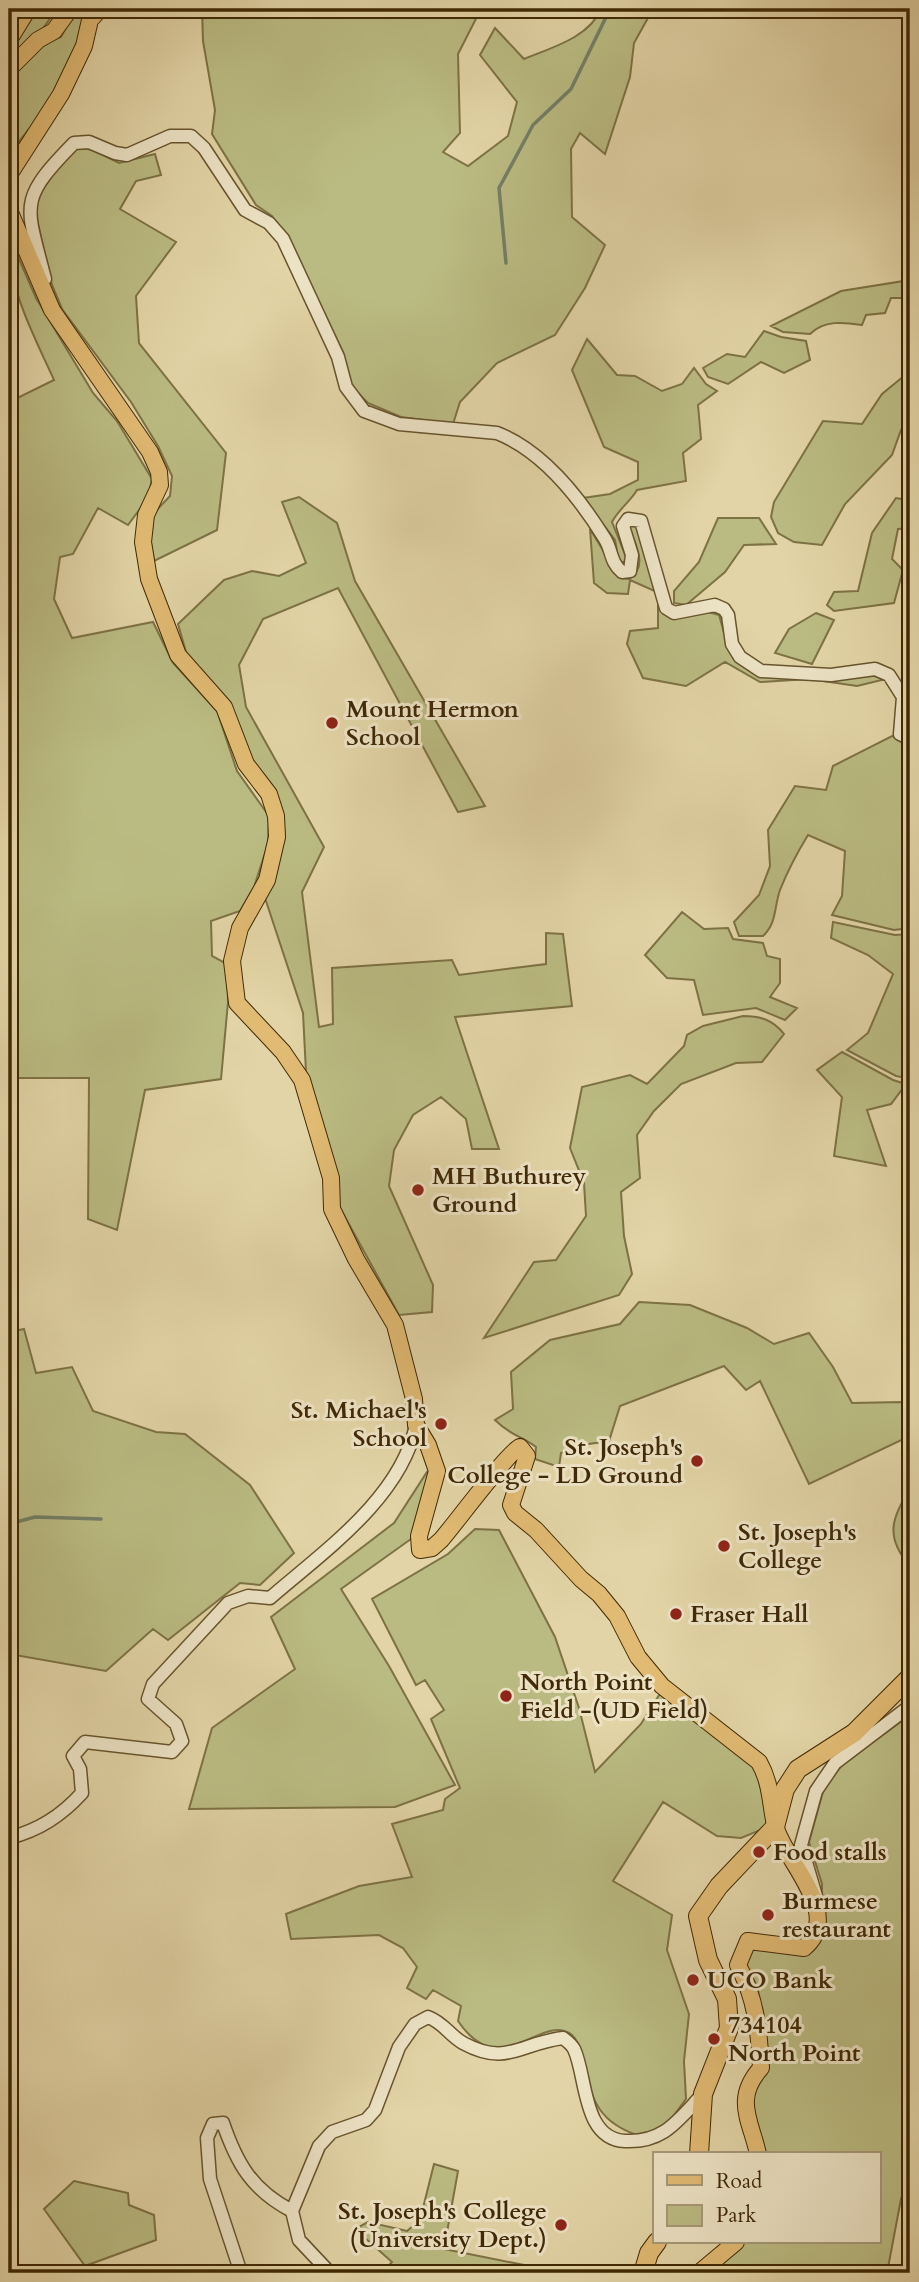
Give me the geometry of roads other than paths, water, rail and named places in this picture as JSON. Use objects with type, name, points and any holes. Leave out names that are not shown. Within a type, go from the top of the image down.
[{"type":"highway","points":[[699,2152],[703,2094],[729,2028],[727,1999],[708,1960],[698,1916],[719,1886],[775,1827],[785,1789],[798,1769],[854,1733],[910,1677]]},
{"type":"highway","points":[[643,2273],[649,2253],[656,2244]]},
{"type":"main road","points":[[9,40],[28,9]]},
{"type":"main road","points":[[9,69],[38,40],[54,31],[70,9]]},
{"type":"main road","points":[[9,175],[61,94],[84,46],[90,20],[100,9]]},
{"type":"main road","points":[[9,210],[52,310],[150,452],[159,472],[160,485],[146,515],[143,542],[149,579],[178,655],[224,707],[246,764],[268,794],[276,816],[277,837],[267,880],[240,928],[234,950],[232,961],[237,1003],[284,1052],[302,1080],[331,1178],[332,1209],[356,1259],[395,1325],[415,1399],[416,1425],[428,1445],[437,1471],[419,1536],[420,1550],[432,1548],[441,1540],[494,1478],[512,1450],[520,1447],[527,1456],[511,1504],[515,1513],[536,1530],[572,1570],[599,1594],[617,1616],[638,1657],[662,1686],[759,1762],[770,1785],[775,1827],[802,1874],[818,1921],[812,1941],[804,1948],[748,1941],[738,1965],[752,1992],[759,2026],[761,2068],[752,2078],[744,2112],[757,2152]]},
{"type":"main road","points":[[699,2273],[734,2244]]},
{"type":"street","points":[[52,310],[30,212],[32,191],[46,172],[74,143],[89,142],[114,153],[127,155],[170,136],[191,136],[204,148],[245,210],[269,223],[283,239],[338,357],[346,387],[364,411],[399,424],[497,433],[509,438],[536,455],[561,481],[595,523],[608,544],[615,566],[622,572],[630,571],[632,563],[623,526],[628,519],[641,521],[666,608],[674,613],[715,605],[724,609],[728,615],[732,644],[740,657],[761,671],[831,675],[875,669],[888,675],[903,697],[900,734],[910,739]]},
{"type":"street","points":[[9,1838],[28,1833],[64,1813],[82,1793],[80,1769],[73,1756],[85,1742],[113,1743],[172,1752],[182,1741],[176,1724],[148,1699],[153,1684],[228,1603],[248,1596],[270,1598],[355,1525],[405,1456],[413,1442],[416,1425]]},
{"type":"street","points":[[818,1921],[816,1887],[801,1845],[816,1791],[835,1763],[910,1706]]},
{"type":"street","points":[[330,2273],[299,2239],[292,2211],[319,2146],[332,2132],[366,2120],[375,2110],[399,2047],[415,2024],[428,2018],[442,2022],[460,2042],[488,2054],[509,2055],[527,2045],[563,2038],[574,2048],[590,2112],[601,2130],[618,2141],[645,2142],[670,2129],[703,2094]]},
{"type":"street","points":[[241,2273],[210,2179],[207,2138],[214,2124],[223,2123],[235,2159],[255,2184],[273,2201],[292,2211]]},
{"type":"waterway","points":[[506,263],[499,188],[533,125],[571,89],[610,9]]},
{"type":"waterway","points":[[9,1524],[35,1517],[101,1519]]},
{"type":"place","name":"Mount Hermon School","points":[[332,723]]},
{"type":"place","name":"MH Buthurey Ground","points":[[418,1190]]},
{"type":"place","name":"St. Michael's School","points":[[441,1424]]},
{"type":"place","name":"St. Joseph's College - LD Ground","points":[[697,1461]]},
{"type":"place","name":"St. Joseph's College","points":[[724,1546]]},
{"type":"place","name":"Fraser Hall","points":[[676,1614]]},
{"type":"place","name":"North Point Field -(UD Field)","points":[[506,1696]]},
{"type":"place","name":"Food stalls","points":[[759,1852]]},
{"type":"place","name":"Burmese restaurant","points":[[768,1915]]},
{"type":"place","name":"UCO Bank","points":[[693,1980]]},
{"type":"place","name":"734104 North Point","points":[[714,2039]]},
{"type":"place","name":"St. Joseph's College (University Dept.)","points":[[561,2225]]}]
